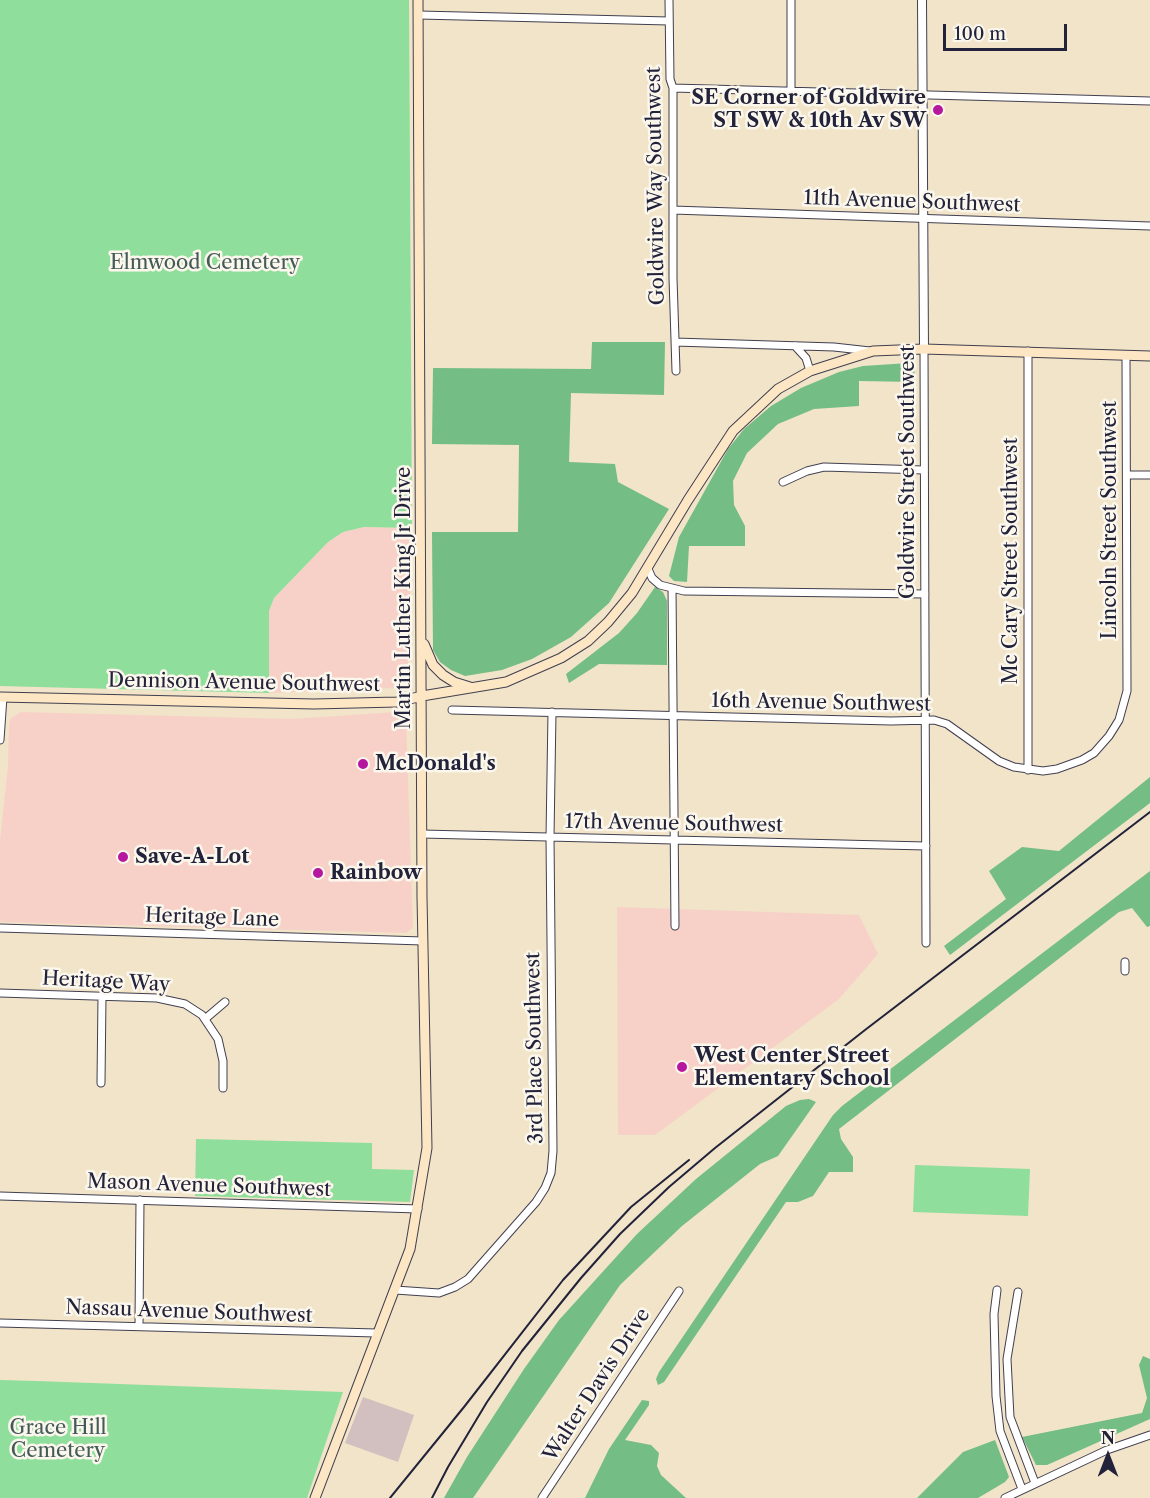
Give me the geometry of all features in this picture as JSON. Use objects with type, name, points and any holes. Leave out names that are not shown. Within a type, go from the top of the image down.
[{"type":"main road","name":"Martin Luther King Jr Drive","points":[[315,1498],[376,1333],[410,1249],[427,1148],[422,834],[418,0]]},
{"type":"main road","name":"Dennison Avenue Southwest","points":[[1,697],[314,704],[397,702],[506,682],[561,658],[588,641],[608,622],[648,569],[688,500],[734,431],[778,389],[810,371],[873,351],[924,349],[1150,356]]},
{"type":"main road","points":[[422,637],[434,665],[443,675],[454,682],[472,688]]},
{"type":"street","name":"Goldwire Way Southwest","points":[[669,0],[670,79],[673,88],[676,371]]},
{"type":"street","points":[[791,0],[791,92]]},
{"type":"street","name":"Goldwire Street Southwest","points":[[922,0],[926,943]]},
{"type":"street","points":[[419,15],[669,21]]},
{"type":"street","points":[[673,88],[1150,102]]},
{"type":"street","name":"11th Avenue Southwest","points":[[673,210],[1150,226]]},
{"type":"street","points":[[675,342],[873,351]]},
{"type":"street","points":[[795,346],[806,358],[810,371]]},
{"type":"street","name":"Mc Cary Street Southwest","points":[[1028,351],[1028,770]]},
{"type":"street","name":"Lincoln Street Southwest","points":[[1126,355],[1127,684]]},
{"type":"street","points":[[783,482],[807,471],[824,467],[924,470]]},
{"type":"street","points":[[1127,475],[1150,475]]},
{"type":"street","points":[[648,569],[652,578],[660,585],[684,591],[925,594]]},
{"type":"street","points":[[672,588],[675,926]]},
{"type":"street","name":"16th Avenue Southwest","points":[[452,710],[934,720],[947,724],[999,761],[1028,770],[1057,769],[1071,765],[1094,753],[1109,736],[1119,720],[1125,702],[1127,684]]},
{"type":"street","points":[[0,740],[1,697]]},
{"type":"street","name":"3rd Place Southwest","points":[[395,1290],[439,1293],[468,1279],[536,1202],[551,1173],[553,1151],[550,837],[552,712]]},
{"type":"street","name":"17th Avenue Southwest","points":[[422,834],[926,846]]},
{"type":"street","name":"Heritage Lane","points":[[0,928],[423,941]]},
{"type":"street","points":[[1125,962],[1125,971]]},
{"type":"street","name":"Heritage Way","points":[[0,993],[165,999],[185,1004],[205,1019],[218,1039],[223,1061],[223,1088]]},
{"type":"street","points":[[101,1083],[102,996]]},
{"type":"street","points":[[205,1019],[225,1002]]},
{"type":"street","name":"Mason Avenue Southwest","points":[[0,1196],[418,1209]]},
{"type":"street","points":[[139,1326],[140,1200]]},
{"type":"street","points":[[997,1290],[994,1314],[997,1408],[1000,1431],[1022,1489]]},
{"type":"street","name":"Walter Davis Drive","points":[[542,1498],[679,1291]]},
{"type":"street","points":[[1018,1292],[1007,1359],[1010,1417],[1035,1483]]},
{"type":"street","name":"Nassau Avenue Southwest","points":[[0,1323],[376,1333]]},
{"type":"street","points":[[1005,1498],[1107,1450],[1150,1435]]},
{"type":"shaded area","points":[[364,527],[412,528],[406,680],[395,688],[269,693],[269,611],[274,598],[328,542],[343,532]]},
{"type":"shaded area","points":[[21,712],[292,719],[396,712],[403,714],[406,719],[413,928],[406,933],[0,921],[0,840],[8,766],[9,724],[11,718]]},
{"type":"shaded area","name":"West Center Street Elementary School","points":[[617,907],[859,915],[878,954],[839,999],[655,1135],[618,1135]]},
{"type":"shaded area","points":[[363,1397],[414,1415],[398,1462],[345,1443]]},
{"type":"green space","name":"Elmwood Cemetery","points":[[0,0],[409,0],[412,528],[364,527],[343,532],[328,542],[274,598],[269,611],[269,693],[0,686]]},
{"type":"green space","points":[[592,342],[665,342],[664,395],[571,393],[569,462],[615,464],[618,482],[669,509],[609,603],[571,637],[532,659],[502,670],[465,676],[440,662],[433,650],[432,532],[518,532],[519,445],[432,444],[433,368],[591,369]]},
{"type":"green space","points":[[909,363],[914,366],[915,382],[859,381],[859,406],[814,409],[778,424],[747,453],[733,481],[734,505],[745,526],[745,546],[689,546],[687,582],[674,581],[669,576],[679,537],[728,449],[744,429],[771,406],[801,388],[839,372],[863,366]]},
{"type":"green space","points":[[655,587],[663,592],[667,601],[667,665],[599,664],[569,683],[566,674],[619,633],[637,613]]},
{"type":"green space","points":[[1150,777],[1150,803],[950,955],[944,946],[1006,899],[989,871],[1022,847],[1059,851]]},
{"type":"green space","points":[[1150,871],[1150,926],[1147,927],[1132,908],[1119,912],[839,1129],[841,1139],[853,1157],[853,1172],[829,1172],[813,1196],[798,1202],[786,1202],[664,1382],[658,1385],[656,1379],[659,1372],[833,1115]]},
{"type":"green space","points":[[809,1099],[816,1102],[778,1156],[760,1164],[682,1226],[620,1285],[473,1498],[444,1498],[467,1457],[559,1320],[637,1234],[696,1179],[786,1106]]},
{"type":"green space","points":[[196,1139],[372,1143],[372,1169],[414,1170],[410,1202],[195,1196]]},
{"type":"green space","points":[[915,1165],[1030,1169],[1028,1216],[913,1212]]},
{"type":"green space","points":[[1143,1356],[1150,1359],[1150,1419],[1047,1465],[1036,1465],[1022,1437],[1142,1413],[1147,1398],[1139,1365]]},
{"type":"green space","name":"Grace Hill Cemetery","points":[[0,1380],[343,1392],[307,1498],[0,1498]]},
{"type":"green space","points":[[642,1400],[649,1401],[649,1405],[625,1440],[651,1445],[659,1453],[657,1466],[661,1475],[686,1498],[585,1498],[609,1449]]},
{"type":"green space","points":[[995,1440],[1009,1477],[1005,1482],[978,1498],[917,1498],[963,1452]]},
{"type":"railway","points":[[432,1498],[487,1402],[522,1351],[620,1234],[669,1187],[865,1030],[1150,812]]},
{"type":"railway","points":[[390,1498],[563,1280],[631,1207],[689,1160]]},
{"type":"place","name":"SE Corner of Goldwire ST SW & 10th Av SW","points":[[938,110]]},
{"type":"place","name":"McDonald's","points":[[363,764]]},
{"type":"place","name":"Save-A-Lot","points":[[123,857]]},
{"type":"place","name":"Rainbow","points":[[318,873]]},
{"type":"place","name":"West Center Street Elementary School","points":[[682,1067]]}]
